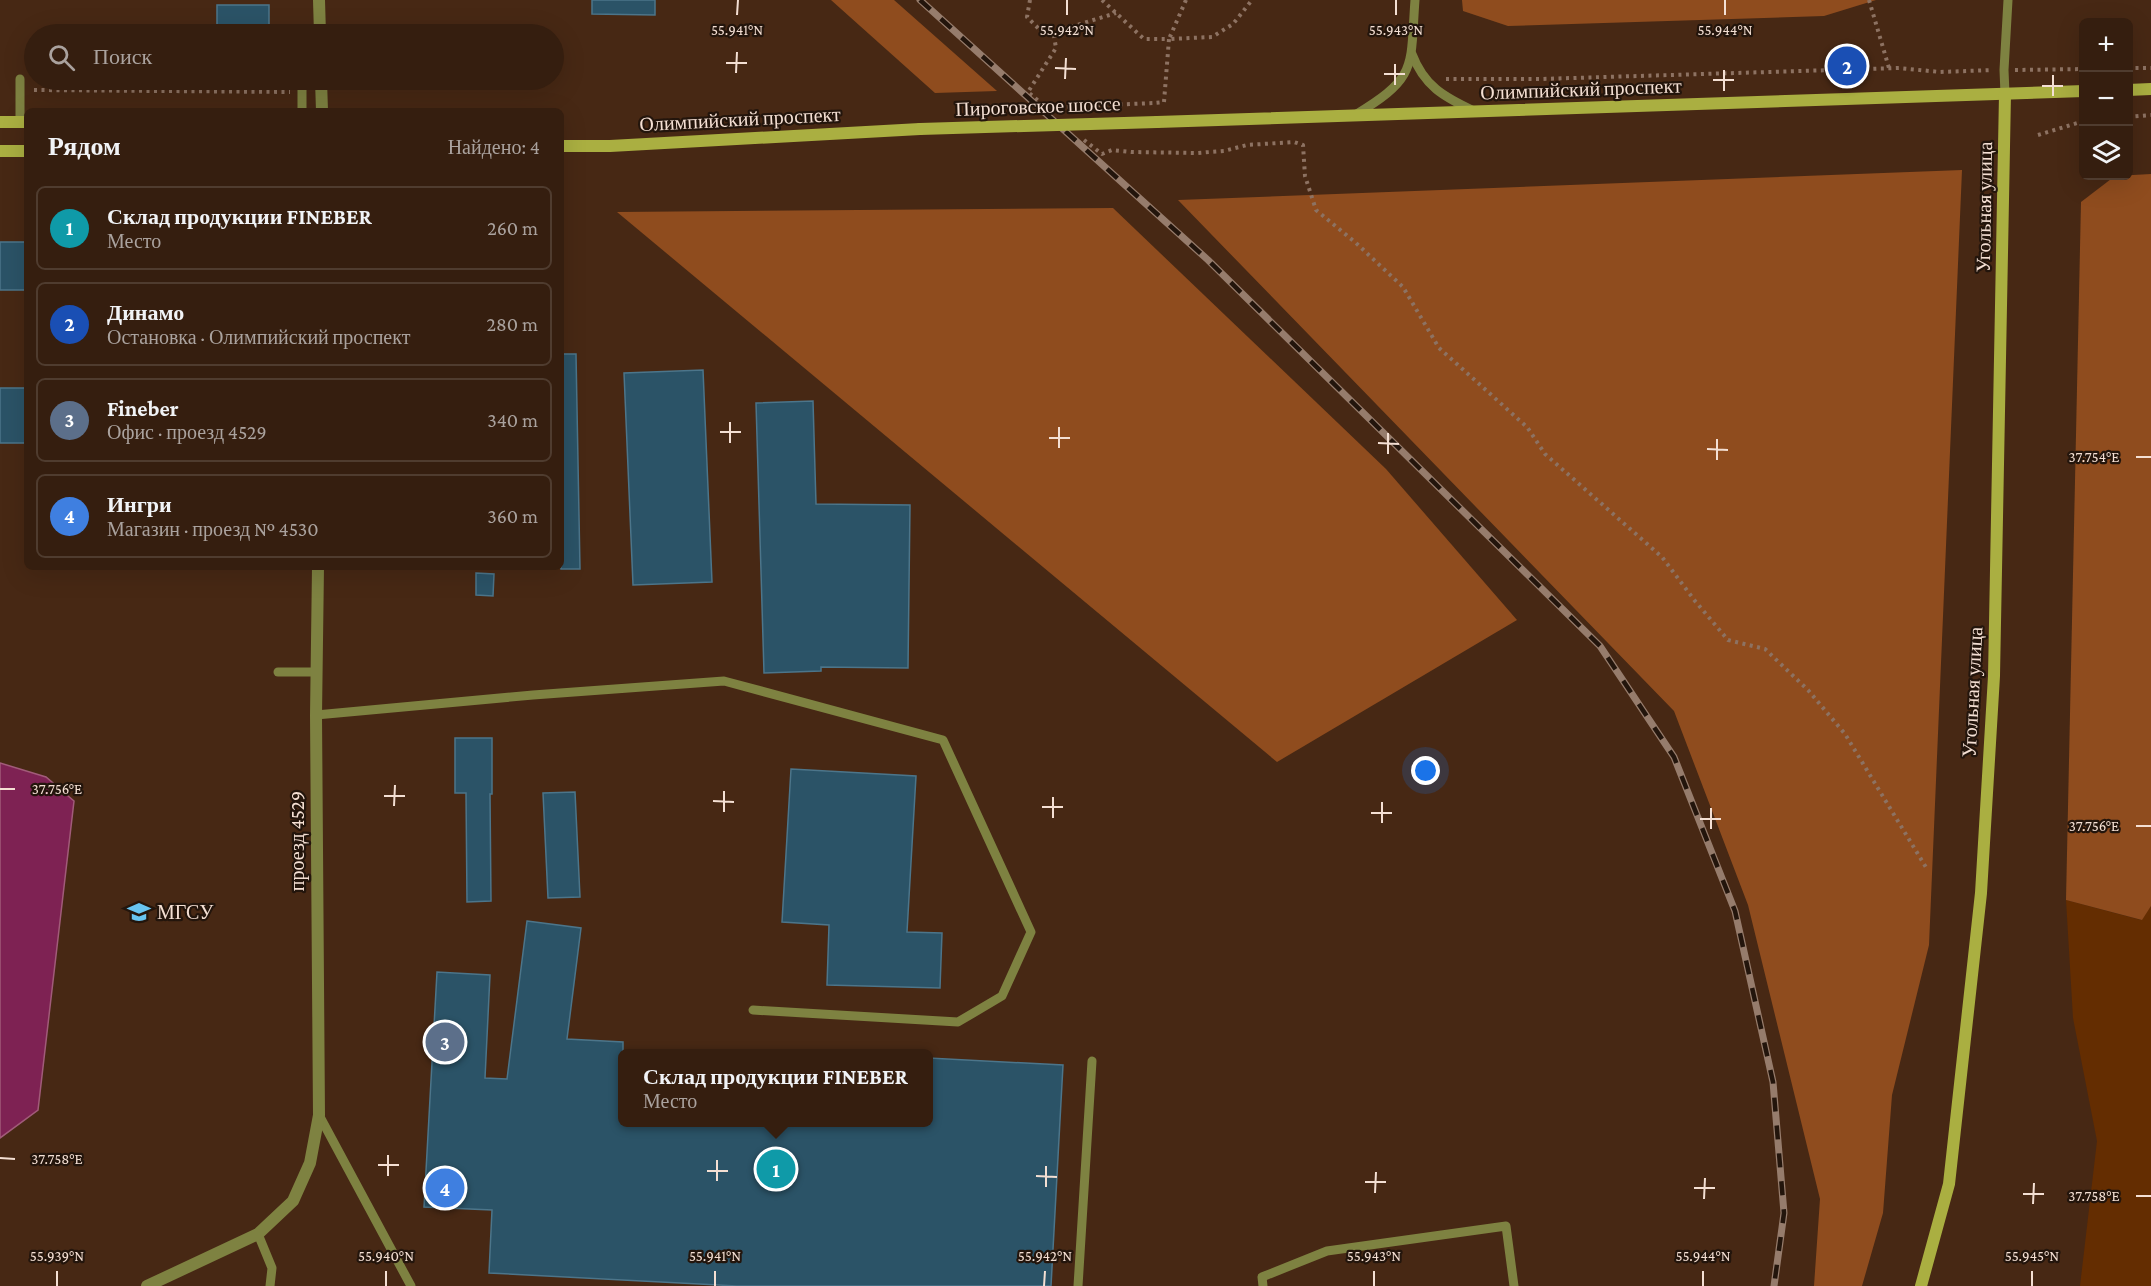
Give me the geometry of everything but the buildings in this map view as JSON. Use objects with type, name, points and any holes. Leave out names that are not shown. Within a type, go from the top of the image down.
[{"type":"main road","points":[[2133,90],[2151,89]]},
{"type":"main road","points":[[2005,94],[2079,92]]},
{"type":"main road","name":"Олимпийский проспект","points":[[1157,122],[2005,94]]},
{"type":"main road","name":"Угольная улица","points":[[1921,1286],[1949,1184],[1981,893],[1994,676],[2005,94]]},
{"type":"main road","points":[[0,122],[24,122]]},
{"type":"main road","name":"Пироговское шоссе","points":[[920,129],[1157,122]]},
{"type":"main road","name":"Олимпийский проспект","points":[[564,146],[610,146],[920,129]]},
{"type":"main road","points":[[0,151],[24,152]]},
{"type":"street","points":[[320,0],[320,24]]},
{"type":"street","points":[[321,90],[322,108]]},
{"type":"street","name":"проезд 4529","points":[[147,1286],[258,1234],[293,1201],[310,1163],[319,1115],[316,715],[318,570]]},
{"type":"lane","points":[[1355,115],[1379,101],[1396,87],[1407,72],[1412,54],[1415,0]]},
{"type":"lane","points":[[2005,94],[2008,0]]},
{"type":"lane","points":[[1412,54],[1418,71],[1434,88],[1447,98],[1474,111]]},
{"type":"lane","points":[[20,79],[24,122]]},
{"type":"lane","points":[[302,92],[302,108]]},
{"type":"lane","points":[[278,672],[317,672]]},
{"type":"lane","points":[[316,715],[533,694],[724,681],[943,740],[1031,932],[1002,996],[958,1022],[753,1010]]},
{"type":"lane","points":[[1078,1286],[1092,1061]]},
{"type":"lane","points":[[319,1115],[411,1286]]},
{"type":"lane","points":[[1263,1286],[1262,1277],[1327,1251],[1506,1226],[1514,1286]]},
{"type":"lane","points":[[258,1234],[272,1268],[270,1286]]},
{"type":"path","points":[[1030,0],[1027,17],[1041,31],[1061,30],[1116,12]]},
{"type":"path","points":[[1102,0],[1144,39],[1212,37],[1233,24],[1252,0]]},
{"type":"path","points":[[1154,103],[1164,102],[1169,39],[1186,0]]},
{"type":"path","points":[[1869,0],[1888,68]]},
{"type":"path","points":[[1440,79],[1540,79],[1888,68],[1940,72],[2079,69]]},
{"type":"path","points":[[2133,68],[2151,68]]},
{"type":"path","points":[[20,90],[302,92]]},
{"type":"path","points":[[2133,117],[2151,115]]},
{"type":"path","points":[[2038,135],[2079,123]]},
{"type":"path","points":[[1303,145],[1305,176],[1316,210],[1403,287],[1439,348],[1527,427],[1545,454],[1662,557],[1728,640],[1766,649],[1808,690],[1845,734],[1927,869]]},
{"type":"shaded area","points":[[831,0],[894,0],[997,91],[935,93]]},
{"type":"shaded area","points":[[1462,0],[1876,0],[1824,16],[1508,26],[1463,11]]},
{"type":"shaded area","points":[[1962,170],[1929,945],[1892,1095],[1883,1213],[1862,1286],[1814,1286],[1820,1199],[1748,905],[1674,711],[1178,200]]},
{"type":"shaded area","points":[[2151,174],[2151,906],[2142,920],[2066,900],[2081,202],[2110,180],[2133,180],[2133,175]]},
{"type":"shaded area","points":[[1113,208],[1386,469],[1517,620],[1277,762],[617,212]]},
{"type":"shaded area","points":[[0,763],[46,777],[74,801],[38,1110],[0,1138]]},
{"type":"shaded area","points":[[2066,900],[2141,920],[2151,906],[2151,1286],[2080,1286],[2097,1141],[2073,1018]]},
{"type":"railway","points":[[920,0],[1208,260],[1600,646],[1674,757],[1735,911],[1773,1082],[1784,1213],[1774,1286]]},
{"type":"place","name":"Динамо","points":[[1847,66]]},
{"type":"place","name":"МГСУ","points":[[139,912]]},
{"type":"place","name":"Fineber","points":[[445,1042]]},
{"type":"place","name":"Склад продукции FINEBER","points":[[776,1169]]},
{"type":"place","name":"Ингри","points":[[445,1188]]}]
